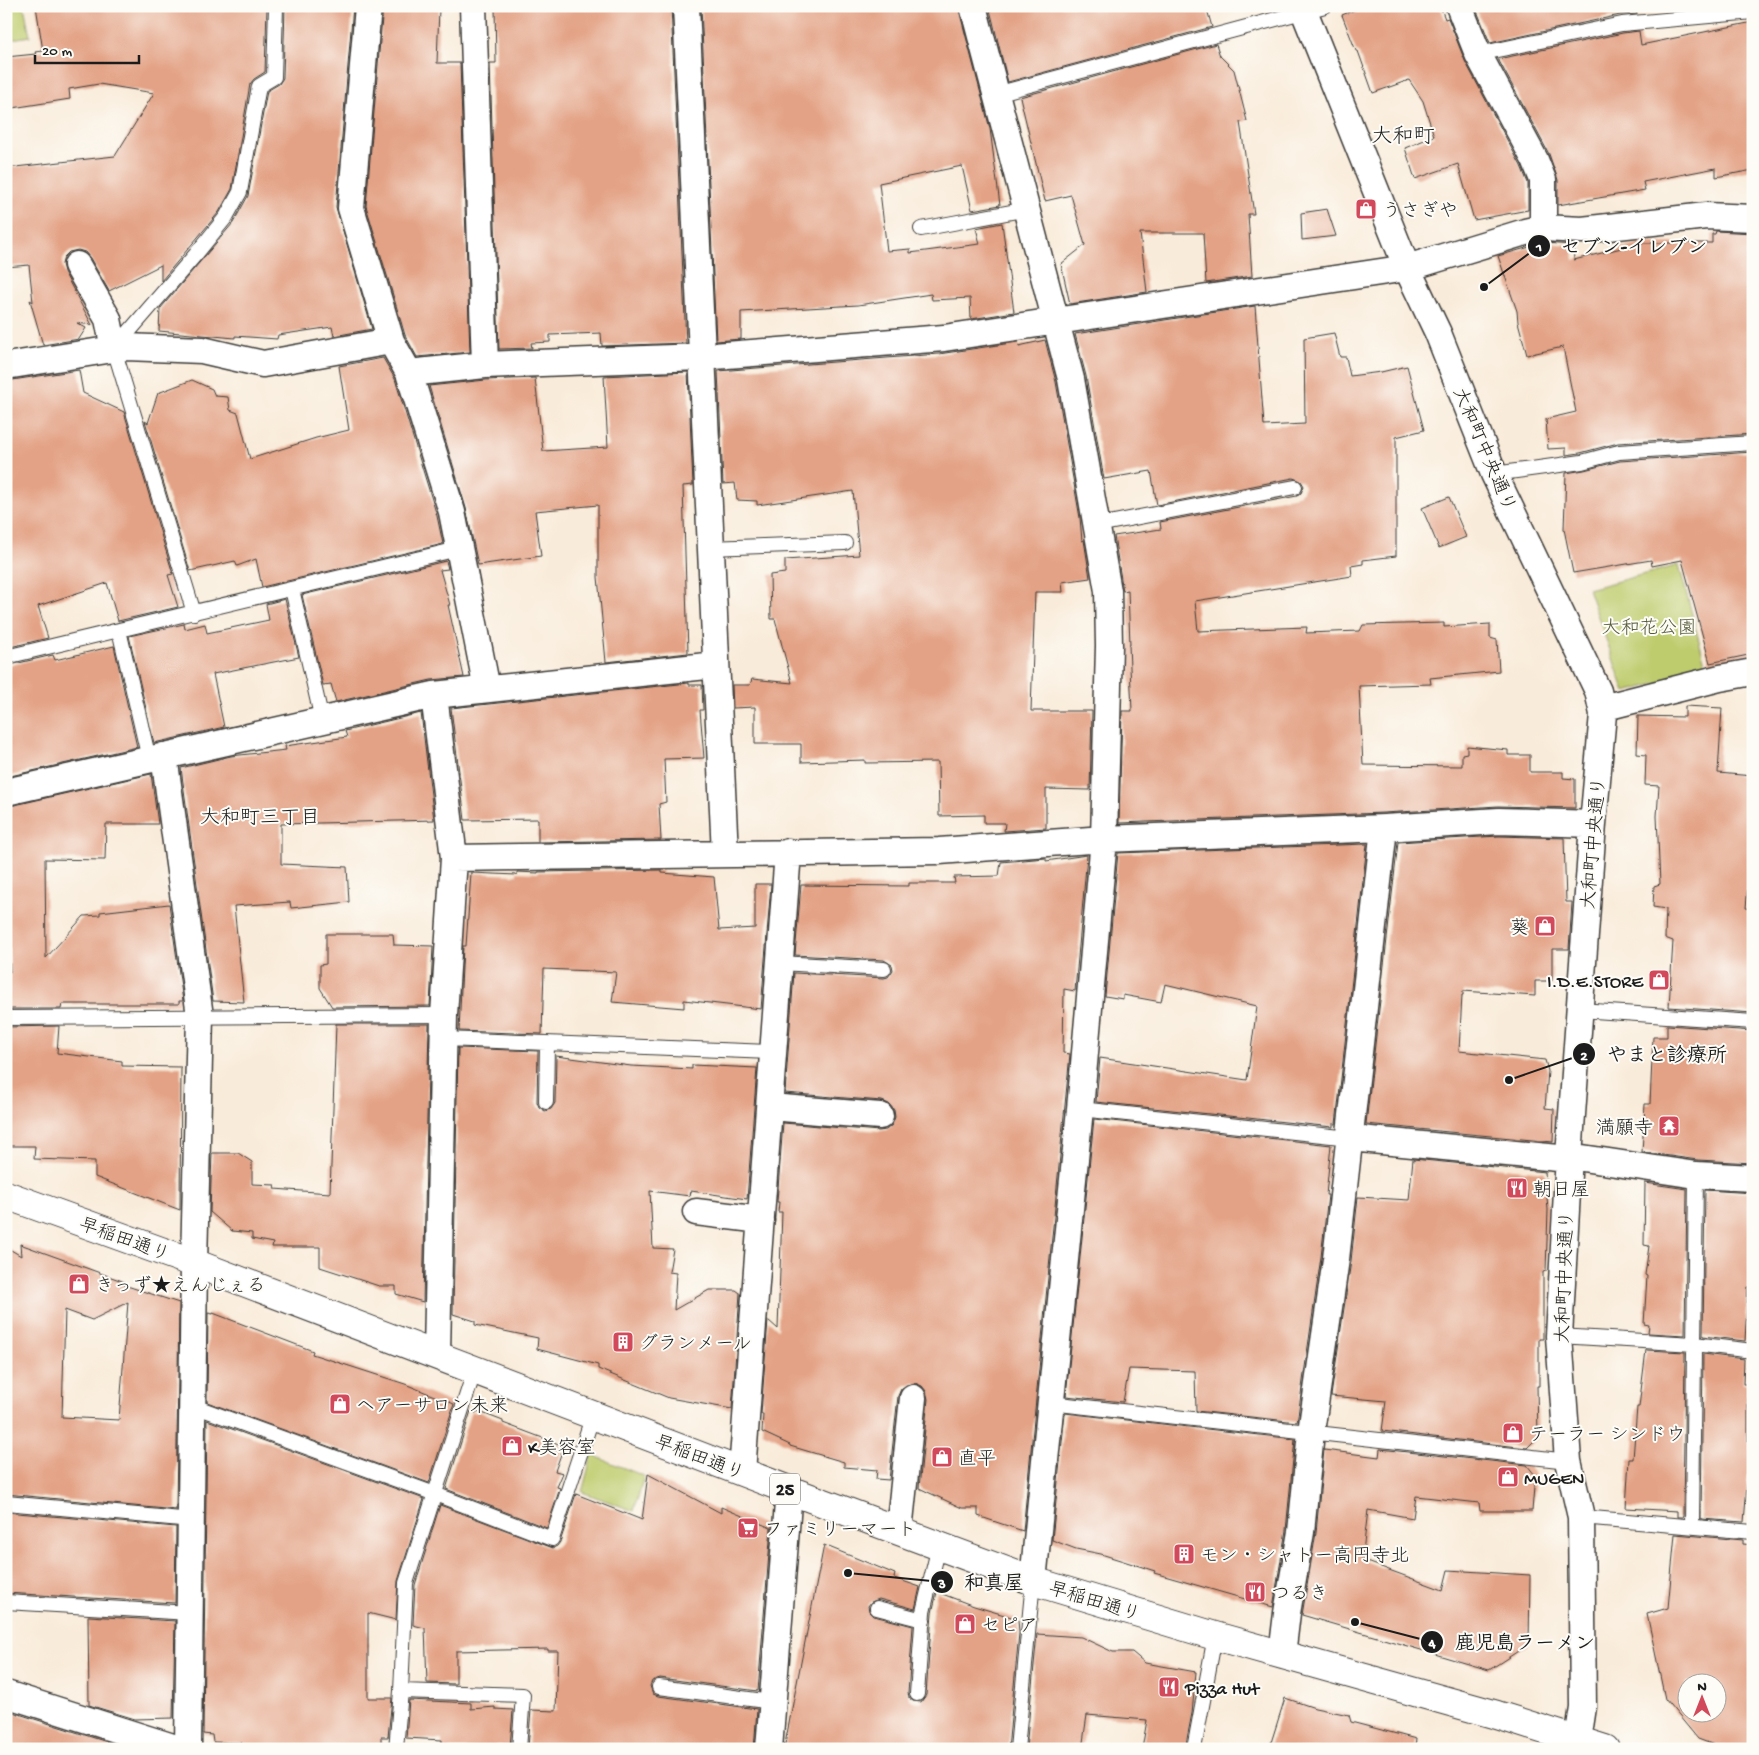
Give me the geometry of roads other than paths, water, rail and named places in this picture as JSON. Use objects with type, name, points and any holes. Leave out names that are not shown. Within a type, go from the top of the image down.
[{"type":"main road","name":"早稲田通り","points":[[6,1195],[437,1354],[789,1490],[1033,1581],[1215,1636],[1497,1715],[1605,1749]]},
{"type":"street","points":[[368,6],[351,208],[390,341],[409,373],[452,512],[487,690]]},
{"type":"street","points":[[473,6],[485,365]]},
{"type":"street","points":[[686,6],[725,854]]},
{"type":"street","points":[[973,6],[1072,379],[1108,591],[1109,646],[1104,839],[1080,1110],[1033,1581]]},
{"type":"street","points":[[1459,6],[1478,54],[1535,160],[1543,180],[1543,228]]},
{"type":"street","name":"大和町中央通り","points":[[1311,8],[1407,268],[1438,333],[1494,474],[1598,691],[1603,714],[1593,824],[1569,1158],[1559,1336],[1568,1461],[1581,1518],[1582,1707],[1578,1740]]},
{"type":"street","points":[[409,373],[485,365],[701,357],[944,338],[1407,268],[1543,228],[1582,230],[1706,216],[1753,218]]},
{"type":"street","points":[[77,265],[108,319],[114,349]]},
{"type":"street","points":[[6,366],[114,349],[139,347],[202,350],[263,364],[390,341]]},
{"type":"street","points":[[6,792],[434,695],[716,665]]},
{"type":"street","points":[[1602,708],[1720,678],[1753,672]]},
{"type":"street","points":[[434,695],[454,858],[444,1027],[437,1354]]},
{"type":"street","points":[[157,758],[200,1016],[194,1263],[194,1406],[188,1749]]},
{"type":"street","points":[[454,858],[939,851],[1104,839],[1384,828],[1499,821],[1593,824]]},
{"type":"street","points":[[1282,1655],[1301,1532],[1311,1432],[1336,1259],[1384,828]]},
{"type":"street","points":[[742,1472],[788,852]]},
{"type":"street","points":[[770,1107],[880,1116]]},
{"type":"street","points":[[1350,1138],[1569,1158],[1696,1175],[1753,1178]]},
{"type":"street","points":[[696,1212],[761,1220]]},
{"type":"street","points":[[899,1531],[913,1398]]},
{"type":"street","points":[[769,1749],[789,1490]]},
{"type":"street","points":[[6,1694],[180,1749]]},
{"type":"lane","points":[[194,613],[114,349],[226,217],[240,192],[259,86],[274,77],[276,6]]},
{"type":"lane","points":[[996,94],[1311,8]]},
{"type":"lane","points":[[1478,54],[1622,24],[1753,12]]},
{"type":"lane","points":[[921,229],[1026,209]]},
{"type":"lane","points":[[1494,474],[1582,462],[1620,452],[1753,443]]},
{"type":"lane","points":[[1098,525],[1295,488]]},
{"type":"lane","points":[[710,548],[845,543]]},
{"type":"lane","points":[[6,657],[458,549]]},
{"type":"lane","points":[[292,589],[322,720]]},
{"type":"lane","points":[[119,630],[157,758]]},
{"type":"lane","points":[[780,963],[884,969]]},
{"type":"lane","points":[[1580,1010],[1753,1022]]},
{"type":"lane","points":[[6,1018],[200,1016],[444,1027],[547,1045],[773,1052]]},
{"type":"lane","points":[[546,1102],[547,1045]]},
{"type":"lane","points":[[1080,1110],[1350,1138]]},
{"type":"lane","points":[[1692,1526],[1696,1175]]},
{"type":"lane","points":[[1559,1336],[1694,1344],[1753,1351]]},
{"type":"lane","points":[[396,1749],[406,1584],[475,1369]]},
{"type":"lane","points":[[1050,1403],[1568,1461]]},
{"type":"lane","points":[[194,1406],[552,1539],[593,1415]]},
{"type":"lane","points":[[6,1503],[192,1520]]},
{"type":"lane","points":[[1581,1518],[1753,1532]]},
{"type":"lane","points":[[917,1694],[923,1612],[938,1546]]},
{"type":"lane","points":[[1018,1749],[1033,1581]]},
{"type":"lane","points":[[6,1602],[190,1613]]},
{"type":"lane","points":[[877,1608],[923,1620]]},
{"type":"lane","points":[[1194,1749],[1215,1636]]},
{"type":"lane","points":[[659,1687],[772,1702]]},
{"type":"lane","points":[[401,1691],[524,1695],[518,1749]]},
{"type":"place","name":"うさぎや","points":[[1366,209]]},
{"type":"place","name":"セブン-イレブン","points":[[1484,287]]},
{"type":"place","name":"葵","points":[[1545,926]]},
{"type":"place","name":"I.D.E.STORE","points":[[1659,980]]},
{"type":"place","name":"やまと診療所","points":[[1509,1080]]},
{"type":"place","name":"満願寺","points":[[1669,1126]]},
{"type":"place","name":"朝日屋","points":[[1517,1188]]},
{"type":"place","name":"きっず★えんじぇる","points":[[79,1284]]},
{"type":"place","name":"グランメール","points":[[623,1342]]},
{"type":"place","name":"ヘアーサロン未来","points":[[340,1404]]},
{"type":"place","name":"テーラー シンドウ","points":[[1513,1433]]},
{"type":"place","name":"K美容室","points":[[512,1446]]},
{"type":"place","name":"直平","points":[[942,1457]]},
{"type":"place","name":"MUGEN","points":[[1508,1477]]},
{"type":"place","name":"ファミリーマート","points":[[748,1528]]},
{"type":"place","name":"モン・シャトー高円寺北","points":[[1184,1554]]},
{"type":"place","name":"和真屋","points":[[848,1573]]},
{"type":"place","name":"つるき","points":[[1255,1592]]},
{"type":"place","name":"鹿児島ラーメン","points":[[1355,1622]]},
{"type":"place","name":"セピア","points":[[965,1624]]},
{"type":"place","name":"Pizza Hut","points":[[1169,1687]]},
{"type":"district","name":"大和町","points":[[1403,135]]},
{"type":"district","name":"大和町三丁目","points":[[260,816]]},
{"type":"park label","name":"大和花公園","points":[[1649,626]]}]
